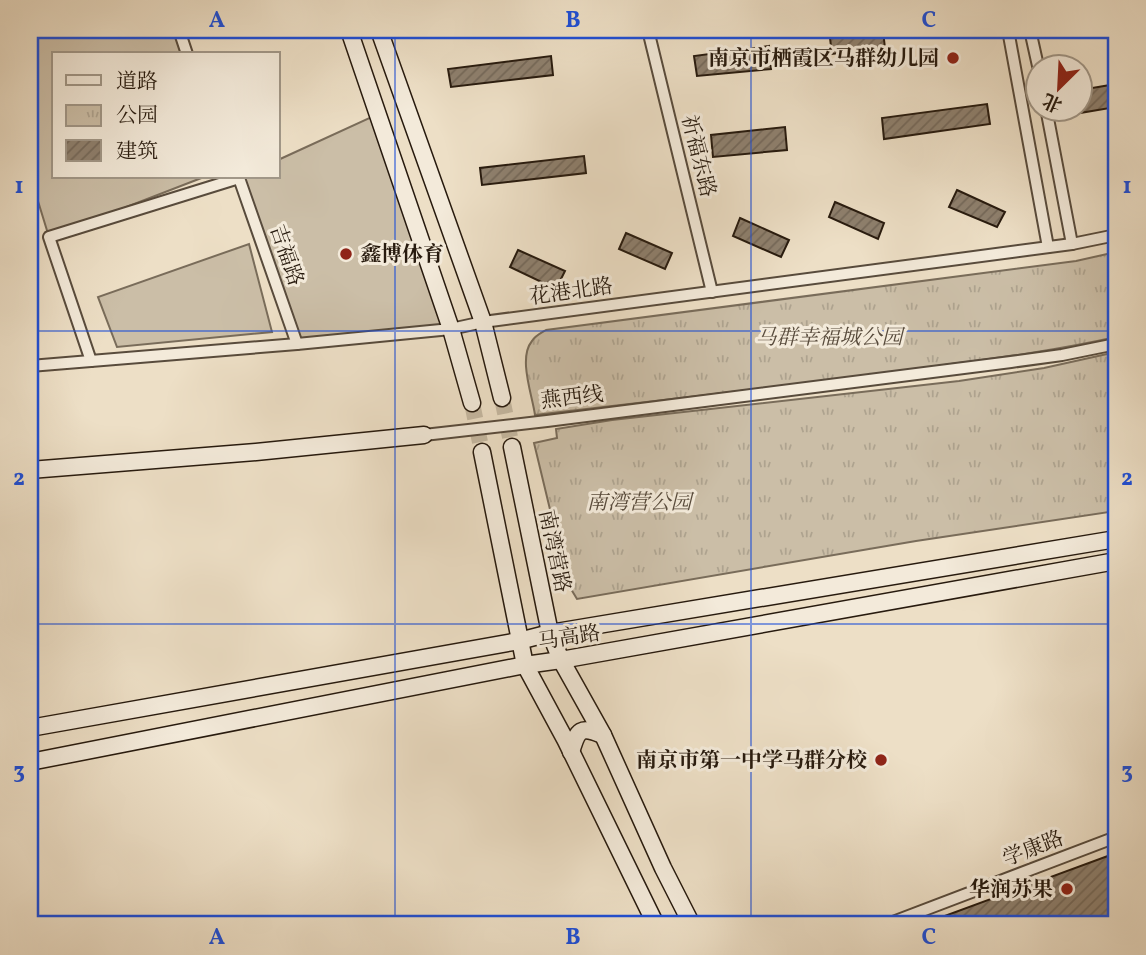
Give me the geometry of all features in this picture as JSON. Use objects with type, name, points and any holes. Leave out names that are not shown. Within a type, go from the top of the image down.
[{"type":"main road","points":[[349,30],[451,329],[472,404]]},
{"type":"main road","points":[[379,30],[483,322],[502,398]]},
{"type":"main road","name":"燕西线","points":[[30,470],[424,435]]},
{"type":"main road","name":"南湾营路","points":[[512,447],[550,633],[561,660],[603,735],[692,925]]},
{"type":"main road","points":[[482,452],[525,665],[656,925]]},
{"type":"main road","name":"马高路","points":[[30,728],[519,641],[550,633],[1116,540]]},
{"type":"main road","name":"马高路","points":[[30,762],[525,665],[1116,561]]},
{"type":"main road","points":[[571,752],[579,731],[603,735]]},
{"type":"street","points":[[178,30],[186,52]]},
{"type":"street","name":"祈福东路","points":[[648,30],[712,292]]},
{"type":"street","points":[[1008,30],[1048,247]]},
{"type":"street","points":[[1030,30],[1035,52]]},
{"type":"street","points":[[1049,122],[1072,244]]},
{"type":"street","points":[[90,361],[49,237],[233,178]]},
{"type":"street","name":"吉福路","points":[[233,178],[297,344]]},
{"type":"street","name":"花港北路","points":[[30,366],[451,329],[483,322],[1072,244],[1116,235]]},
{"type":"street","name":"燕西线","points":[[424,435],[1011,362],[1116,344]]},
{"type":"street","name":"学康路","points":[[885,925],[1116,836]]},
{"type":"green space","points":[[30,30],[174,30],[181,52],[52,52],[52,178],[201,178],[49,237],[30,175]]},
{"type":"green space","name":"鑫博体育","points":[[378,114],[451,329],[297,344],[242,178],[280,178],[280,159]]},
{"type":"green space","points":[[249,244],[272,332],[117,347],[98,297]]},
{"type":"green space","name":"马群幸福城公园","points":[[1116,252],[1116,337],[955,364],[535,415],[526,357],[533,339],[546,330],[1076,261]]},
{"type":"green space","name":"南湾营公园","points":[[1116,352],[1116,511],[916,541],[577,599],[568,584],[534,443],[557,438],[556,429],[612,420],[959,381],[1044,368]]},
{"type":"building","points":[[883,31],[885,48],[832,54],[830,38]]},
{"type":"building","points":[[769,46],[771,69],[697,76],[694,56]]},
{"type":"building","points":[[551,56],[553,75],[451,87],[448,69]]},
{"type":"building","points":[[1116,84],[1116,107],[1094,111],[1094,88]]},
{"type":"building","points":[[987,104],[990,124],[884,139],[882,118]]},
{"type":"building","points":[[785,127],[787,150],[713,157],[711,135]]},
{"type":"building","points":[[584,156],[586,173],[482,185],[480,168]]},
{"type":"building","points":[[957,190],[1005,212],[997,227],[949,207]]},
{"type":"building","points":[[835,202],[884,223],[878,239],[829,217]]},
{"type":"building","points":[[740,218],[789,240],[781,257],[733,236]]},
{"type":"building","points":[[626,233],[672,253],[665,269],[619,249]]},
{"type":"building","points":[[518,250],[565,271],[556,289],[510,267]]},
{"type":"building","name":"华润苏果","points":[[1116,853],[1116,925],[923,925],[923,924]]},
{"type":"tunnel","points":[[502,398],[512,447]]},
{"type":"tunnel","points":[[472,403],[482,452]]},
{"type":"place","name":"南京市栖霞区马群幼儿园","points":[[953,58]]},
{"type":"place","name":"鑫博体育","points":[[346,254]]},
{"type":"place","name":"南京市第一中学马群分校","points":[[881,760]]},
{"type":"place","name":"华润苏果","points":[[1067,889]]}]
